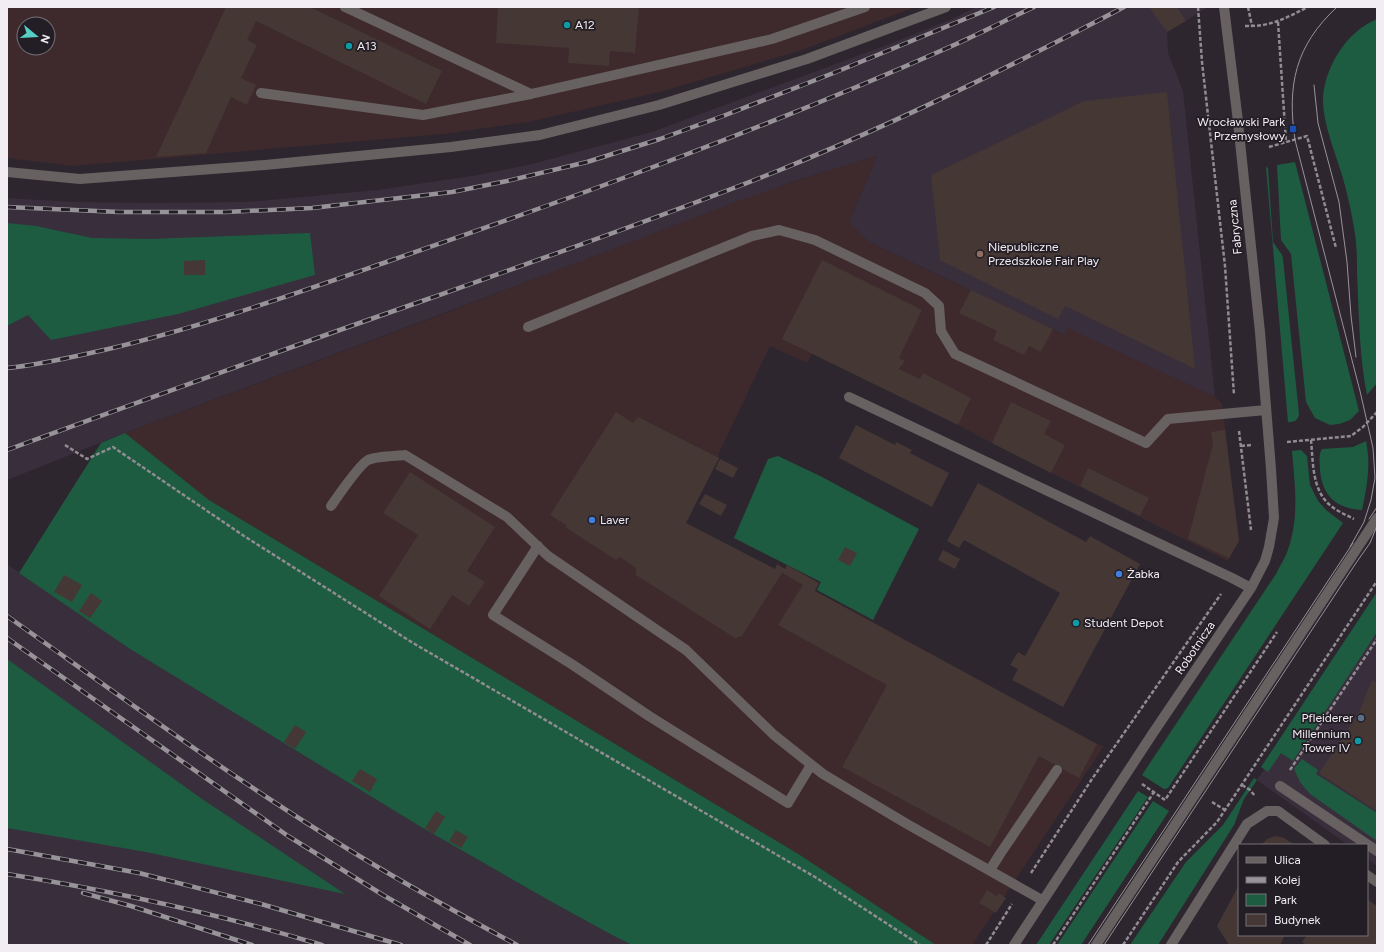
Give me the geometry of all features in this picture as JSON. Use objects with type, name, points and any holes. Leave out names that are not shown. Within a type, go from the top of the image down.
[{"type":"street","points":[[345,7],[531,94]]},
{"type":"street","points":[[261,93],[423,115],[531,94],[772,39],[866,7]]},
{"type":"street","points":[[7,172],[80,179],[451,147],[540,135],[659,105],[807,59],[946,7]]},
{"type":"street","name":"Fabryczna","points":[[1224,7],[1259,324],[1269,444]]},
{"type":"street","points":[[528,327],[752,236],[779,230],[815,240],[925,293],[939,306],[941,331],[955,354],[1146,443],[1168,419],[1266,410]]},
{"type":"street","points":[[849,397],[1251,588]]},
{"type":"street","name":"Robotnicza","points":[[1014,945],[1126,773],[1251,588],[1265,561],[1272,532],[1274,503],[1269,444]]},
{"type":"street","points":[[331,506],[354,474],[368,460],[387,456],[405,456],[507,517],[548,556],[686,650],[774,735],[823,774],[1042,900]]},
{"type":"street","points":[[1096,945],[1377,518]]},
{"type":"street","points":[[538,546],[493,615],[573,665],[649,716],[788,803],[811,765]]},
{"type":"street","points":[[990,870],[1057,770]]},
{"type":"street","points":[[1280,786],[1367,844]]},
{"type":"street","points":[[1170,945],[1247,824],[1268,811],[1278,811],[1324,844]]},
{"type":"street","points":[[1368,845],[1377,851]]},
{"type":"street","points":[[1368,876],[1377,882]]},
{"type":"path","points":[[1198,7],[1202,62],[1225,266],[1234,394],[1252,536]]},
{"type":"path","points":[[1248,7],[1252,26]]},
{"type":"path","points":[[1227,24],[1252,26],[1278,22],[1308,7]]},
{"type":"path","points":[[1278,22],[1286,142]]},
{"type":"path","points":[[1269,147],[1307,136],[1336,248]]},
{"type":"path","points":[[1269,444],[1351,436],[1363,427],[1377,412]]},
{"type":"path","points":[[1311,440],[1314,472],[1318,489],[1325,500],[1331,506],[1370,528]]},
{"type":"path","points":[[65,445],[87,458],[113,447],[244,536],[413,643],[815,877],[920,945]]},
{"type":"path","points":[[1349,523],[1353,519]]},
{"type":"path","points":[[986,945],[1106,759],[1232,578]]},
{"type":"path","points":[[1123,945],[1178,862],[1217,822],[1377,581]]},
{"type":"path","points":[[1106,759],[1165,800],[1281,626]]},
{"type":"path","points":[[1280,786],[1377,639]]},
{"type":"path","points":[[1053,945],[1154,792]]},
{"type":"shaded area","points":[[7,7],[915,7],[802,50],[660,92],[528,122],[443,134],[73,166],[7,158]]},
{"type":"shaded area","points":[[976,7],[1208,7],[1167,32],[1168,53],[1183,91],[1215,397],[1068,329],[1065,335],[869,242],[849,222],[877,156],[795,181],[125,433],[7,480],[7,198],[74,202],[248,202],[378,190],[478,175],[532,164],[652,132],[887,45],[950,20]]},
{"type":"shaded area","points":[[877,156],[849,222],[869,242],[1064,335],[1068,328],[1215,397],[1222,403],[1239,541],[1228,561],[958,425],[812,354],[807,363],[770,346],[718,455],[719,458],[686,523],[782,573],[1097,744],[1104,746],[972,945],[936,945],[800,855],[209,500],[125,433],[443,314],[738,201],[795,181]]},
{"type":"shaded area","points":[[7,564],[130,649],[421,827],[550,901],[632,945],[7,945]]},
{"type":"shaded area","points":[[1377,598],[1377,866],[1368,860],[1368,844],[1347,844],[1257,780]]},
{"type":"green space","points":[[1377,19],[1377,383],[1367,395],[1361,350],[1357,249],[1355,234],[1345,187],[1325,120],[1323,99],[1324,89],[1331,67],[1342,47],[1358,31]]},
{"type":"green space","points":[[1295,162],[1359,411],[1350,420],[1339,424],[1330,425],[1315,418],[1306,402],[1291,254],[1281,240],[1277,165]]},
{"type":"green space","points":[[1266,167],[1268,168],[1273,242],[1283,259],[1299,414],[1297,420],[1290,422],[1288,422]]},
{"type":"green space","points":[[7,223],[36,226],[92,238],[150,239],[310,233],[315,275],[178,314],[51,340],[28,315],[7,326]]},
{"type":"green space","points":[[125,433],[209,500],[800,855],[936,945],[632,945],[550,901],[421,827],[130,649],[19,573],[101,443]]},
{"type":"green space","points":[[1366,441],[1368,467],[1367,484],[1362,510],[1345,507],[1332,499],[1324,487],[1321,479],[1320,454],[1322,449],[1353,447]]},
{"type":"green space","points":[[1301,450],[1307,456],[1310,485],[1318,501],[1326,510],[1343,523],[1168,788],[1164,789],[1142,775],[1276,574],[1286,555],[1295,516],[1292,451]]},
{"type":"green space","points":[[778,456],[820,476],[919,529],[873,620],[817,590],[821,582],[734,538],[768,459]]},
{"type":"green space","points":[[1377,592],[1377,632],[1293,761],[1281,753],[1268,772],[1261,767]]},
{"type":"green space","points":[[7,659],[202,799],[345,894],[146,852],[7,828]]},
{"type":"green space","points":[[1302,759],[1318,770],[1316,774],[1377,813],[1377,841],[1310,794],[1300,782],[1294,769]]},
{"type":"green space","points":[[1254,778],[1257,780],[1244,799],[1234,825],[1158,945],[1130,945],[1186,862],[1223,825]]},
{"type":"green space","points":[[1138,791],[1148,797],[1049,945],[1036,945]]},
{"type":"green space","points":[[1153,801],[1169,811],[1081,945],[1057,945]]},
{"type":"building","points":[[226,7],[310,7],[442,71],[426,104],[256,21],[247,40],[257,45],[241,78],[256,85],[247,105],[231,97],[206,153],[156,157]]},
{"type":"building","name":"A12","points":[[498,7],[639,7],[635,53],[610,51],[609,66],[568,63],[569,48],[496,43]]},
{"type":"building","points":[[1149,7],[1177,7],[1186,21],[1167,32]]},
{"type":"building","points":[[1167,92],[1195,369],[1065,306],[1058,319],[940,260],[931,175],[1084,101]]},
{"type":"building","points":[[205,260],[205,275],[184,275],[184,261]]},
{"type":"building","points":[[822,260],[922,310],[899,358],[905,361],[899,369],[920,379],[923,373],[971,398],[958,425],[782,339]]},
{"type":"building","points":[[971,290],[1053,329],[1041,352],[1029,346],[1024,355],[993,340],[997,331],[959,313]]},
{"type":"building","points":[[1011,402],[1051,421],[1044,434],[1065,445],[1051,473],[992,443]]},
{"type":"building","points":[[616,412],[633,423],[638,417],[719,458],[686,523],[775,569],[777,564],[785,569],[787,565],[819,583],[815,591],[1097,744],[1079,778],[1039,756],[990,847],[842,767],[887,685],[778,625],[803,585],[782,573],[742,636],[735,638],[636,575],[636,568],[620,557],[616,560],[565,527],[567,526],[550,515]]},
{"type":"building","points":[[856,425],[895,445],[896,442],[912,450],[910,453],[949,473],[932,507],[839,458]]},
{"type":"building","points":[[1225,430],[1239,541],[1229,558],[1188,539],[1213,444],[1211,432]]},
{"type":"building","points":[[720,459],[738,468],[733,478],[715,469]]},
{"type":"building","points":[[1088,468],[1149,498],[1140,516],[1080,486]]},
{"type":"building","points":[[410,472],[495,527],[467,571],[485,582],[469,606],[452,595],[430,629],[379,596],[418,535],[383,513]]},
{"type":"building","name":"Student Depot","points":[[978,483],[1086,542],[1090,536],[1140,564],[1063,707],[1012,680],[1018,669],[1010,665],[1018,652],[1025,656],[1060,593],[964,540],[959,548],[947,541]]},
{"type":"building","points":[[705,494],[727,505],[721,516],[699,504]]},
{"type":"building","points":[[845,547],[857,553],[850,566],[838,560]]},
{"type":"building","points":[[943,550],[960,559],[955,569],[938,560]]},
{"type":"building","points":[[64,575],[82,585],[72,602],[54,592]]},
{"type":"building","points":[[91,593],[102,601],[90,618],[79,611]]},
{"type":"building","name":"Millennium Tower IV","points":[[1372,680],[1377,683],[1377,811],[1320,774],[1360,710]]},
{"type":"building","points":[[295,725],[306,732],[295,749],[284,742]]},
{"type":"building","points":[[360,769],[377,779],[370,792],[352,781]]},
{"type":"building","points":[[436,811],[445,817],[434,834],[425,828]]},
{"type":"building","points":[[456,830],[468,837],[461,848],[449,841]]},
{"type":"building","points":[[1276,836],[1284,838],[1293,844],[1262,844],[1267,839]]},
{"type":"building","points":[[1238,887],[1238,936],[1284,936],[1280,945],[1229,945],[1217,926]]},
{"type":"building","points":[[987,890],[997,896],[999,893],[1006,898],[996,913],[979,903]]},
{"type":"building","points":[[1368,900],[1377,906],[1377,945],[1306,945],[1302,942],[1306,936],[1368,936]]},
{"type":"tram line","points":[[1337,7],[1312,36],[1303,52],[1297,68],[1292,102],[1295,140],[1360,391],[1373,448],[1375,478],[1371,500],[1364,522],[1350,547]]},
{"type":"tram line","points":[[1314,85],[1318,123],[1339,202],[1347,262],[1356,357]]},
{"type":"tram line","points":[[1369,519],[1377,507]]},
{"type":"tram line","points":[[1104,945],[1370,543],[1377,526]]},
{"type":"tram line","points":[[1088,945],[1353,543]]},
{"type":"railway","points":[[7,207],[119,212],[226,212],[312,208],[452,192],[507,181],[587,162],[660,139],[836,72],[994,7]]},
{"type":"railway","points":[[7,368],[43,363],[104,350],[177,331],[285,297],[462,236],[601,186],[808,107],[945,49],[1034,7]]},
{"type":"railway","points":[[7,450],[605,236],[780,170],[868,133],[954,93],[1040,51],[1124,7]]},
{"type":"railway","points":[[7,616],[276,804],[340,845],[440,903],[517,945]]},
{"type":"railway","points":[[7,638],[288,836],[383,895],[470,945]]},
{"type":"railway","points":[[7,849],[139,873],[261,904],[401,945]]},
{"type":"railway","points":[[7,874],[166,904],[244,923],[322,945]]},
{"type":"railway","points":[[83,893],[131,906],[252,945]]},
{"type":"place","name":"A12","points":[[567,25]]},
{"type":"place","name":"A13","points":[[349,46]]},
{"type":"place","name":"Wrocławski Park Przemysłowy","points":[[1293,129]]},
{"type":"place","name":"Niepubliczne Przedszkole Fair Play","points":[[980,254]]},
{"type":"place","name":"Laver","points":[[592,520]]},
{"type":"place","name":"Żabka","points":[[1119,574]]},
{"type":"place","name":"Student Depot","points":[[1076,623]]},
{"type":"place","name":"Pfleiderer","points":[[1361,718]]},
{"type":"place","name":"Millennium Tower IV","points":[[1358,741]]}]
